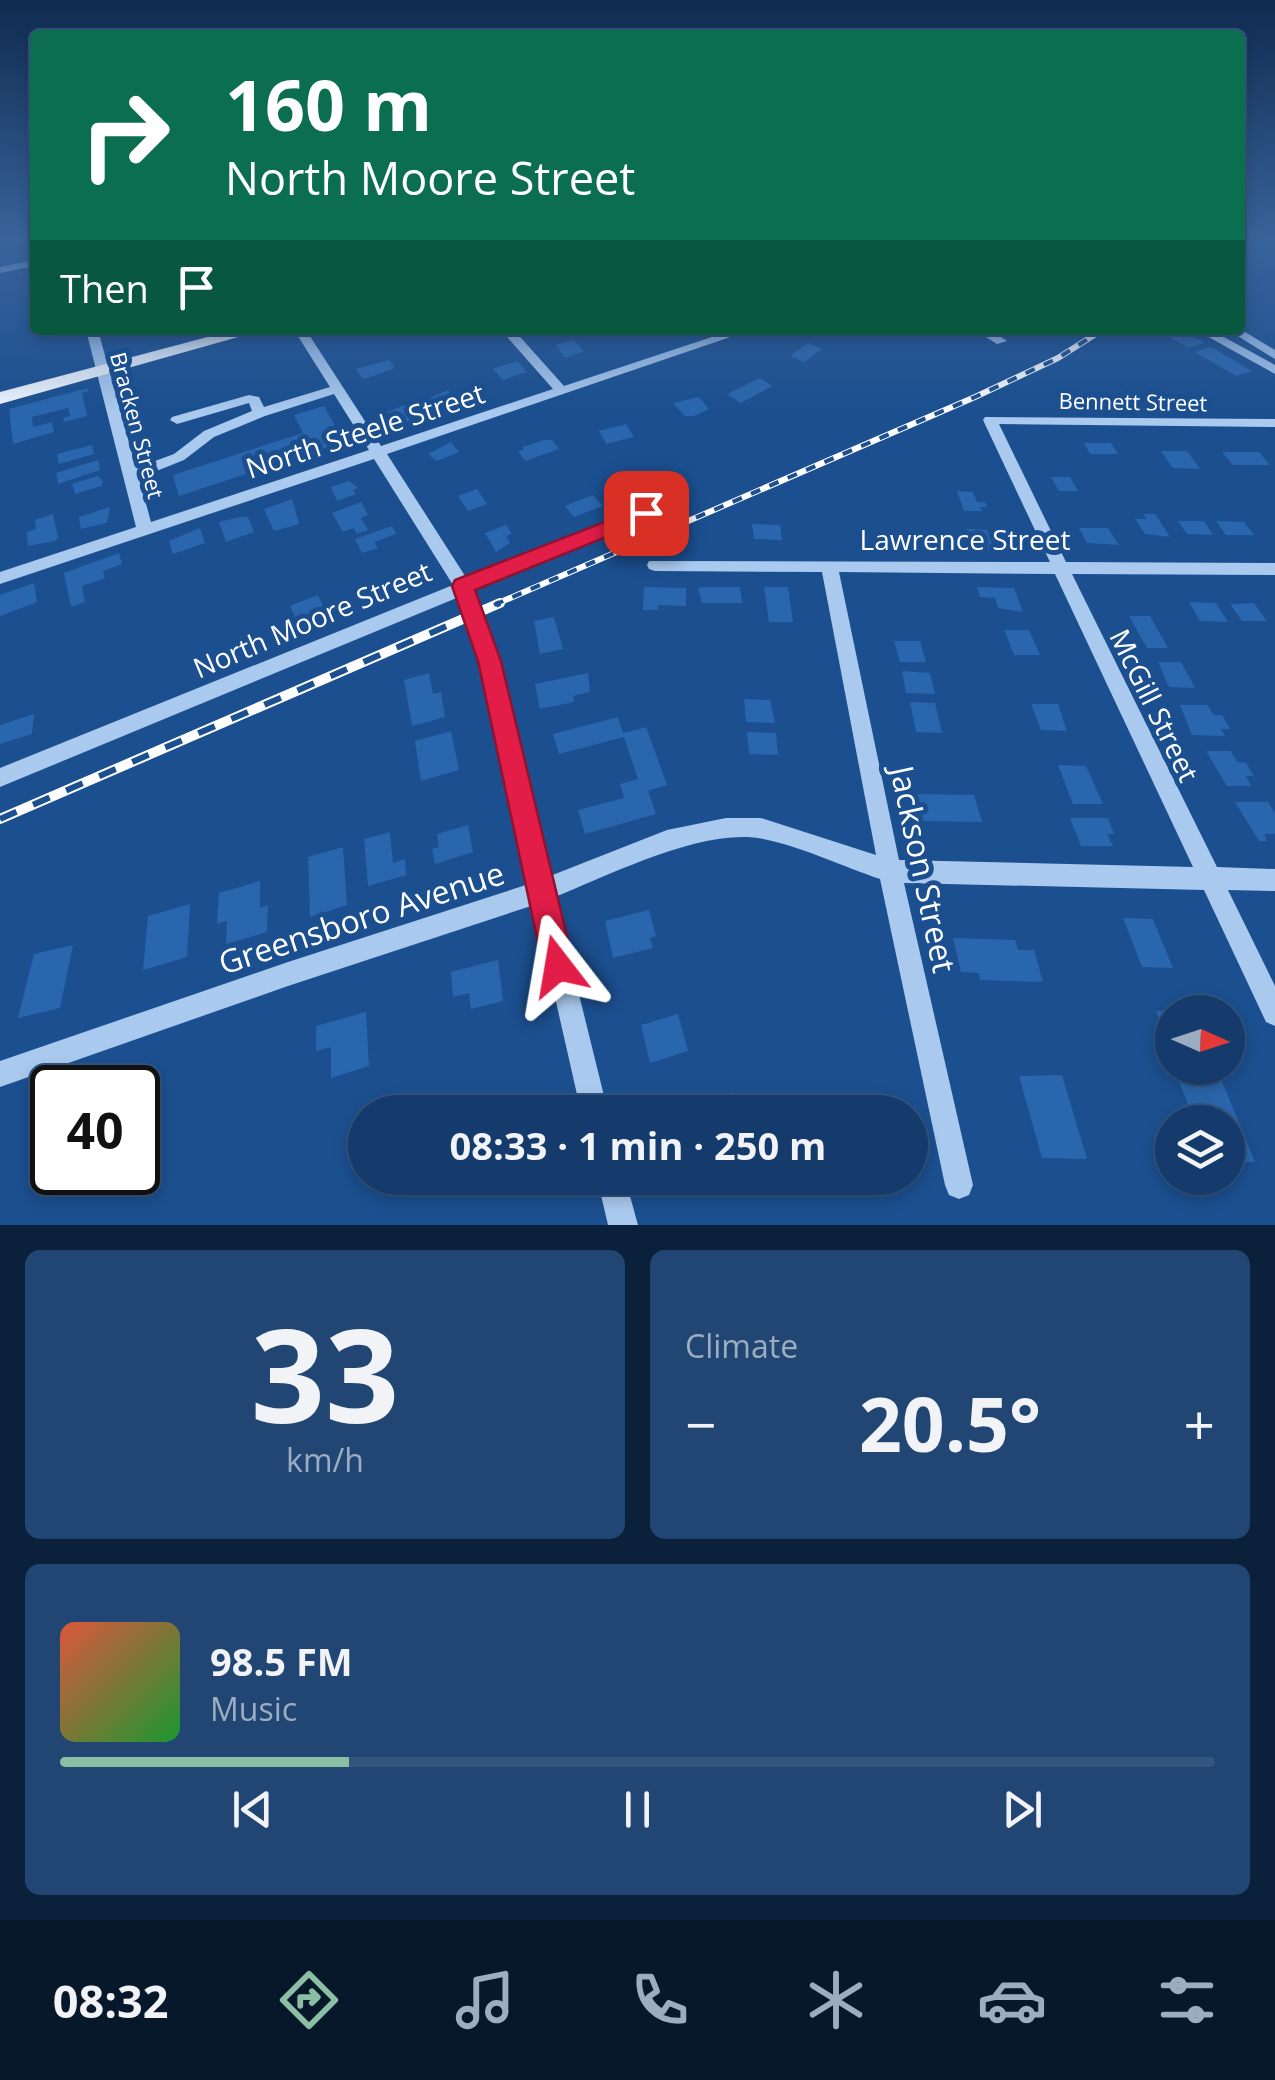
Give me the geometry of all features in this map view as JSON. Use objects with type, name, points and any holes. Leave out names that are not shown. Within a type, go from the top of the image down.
[{"type":"main road","points":[[0,398],[235,335]]},
{"type":"street","name":"Bracken Street","points":[[93,335],[145,530]]},
{"type":"street","points":[[303,335],[463,586],[490,661],[540,892],[591,1095]]},
{"type":"street","points":[[512,335],[564,392]]},
{"type":"street","name":"North Steele Street","points":[[0,578],[730,335]]},
{"type":"street","points":[[990,335],[1001,341]]},
{"type":"street","points":[[1211,335],[1275,370]]},
{"type":"street","points":[[1242,335],[1275,355]]},
{"type":"street","points":[[130,475],[180,458],[209,434],[337,390]]},
{"type":"street","points":[[177,420],[249,399],[254,400],[260,414]]},
{"type":"street","name":"Bennett Street","points":[[990,420],[1275,423]]},
{"type":"street","name":"McGill Street","points":[[990,420],[1275,1013]]},
{"type":"street","name":"North Moore Street","points":[[0,778],[646,513]]},
{"type":"street","name":"Lawrence Street","points":[[656,565],[1275,569]]},
{"type":"street","name":"Jackson Street","points":[[829,566],[890,871],[960,1185]]},
{"type":"street","name":"Greensboro Avenue","points":[[0,1074],[540,892],[667,841],[726,828],[762,828],[890,871],[1275,880]]},
{"type":"street","points":[[615,1195],[623,1225]]},
{"type":"building","points":[[1166,335],[1191,335],[1205,343],[1188,348]]},
{"type":"building","points":[[573,340],[584,351],[565,358],[556,345]]},
{"type":"building","points":[[808,343],[823,349],[804,362],[790,356]]},
{"type":"building","points":[[1211,347],[1252,371],[1236,376],[1195,352]]},
{"type":"building","points":[[389,360],[395,368],[363,379],[356,369]]},
{"type":"building","points":[[517,361],[527,372],[503,380],[493,369]]},
{"type":"building","points":[[760,378],[772,386],[741,403],[727,394]]},
{"type":"building","points":[[88,388],[82,393],[87,416],[64,422],[63,418],[70,416],[68,408],[32,417],[33,427],[52,422],[54,432],[13,444],[9,409]]},
{"type":"building","points":[[448,390],[460,407],[436,414],[432,409],[437,407],[430,398]]},
{"type":"building","points":[[699,397],[709,409],[694,416],[685,416],[673,403]]},
{"type":"building","points":[[408,404],[419,420],[395,425],[387,412]]},
{"type":"building","points":[[324,406],[344,442],[179,496],[173,475],[303,433],[294,415]]},
{"type":"building","points":[[626,424],[634,437],[606,444],[599,431]]},
{"type":"building","points":[[552,440],[559,449],[525,461],[518,451]]},
{"type":"building","points":[[451,442],[459,452],[437,461],[428,454]]},
{"type":"building","points":[[1084,443],[1111,443],[1118,454],[1090,454]]},
{"type":"building","points":[[92,445],[94,454],[59,464],[57,454]]},
{"type":"building","points":[[1161,451],[1187,451],[1200,469],[1173,468]]},
{"type":"building","points":[[1222,452],[1259,452],[1270,465],[1233,465]]},
{"type":"building","points":[[98,460],[100,470],[58,484],[56,473]]},
{"type":"building","points":[[98,476],[103,481],[101,486],[75,494],[72,484]]},
{"type":"building","points":[[1051,477],[1070,477],[1078,491],[1059,491]]},
{"type":"building","points":[[349,481],[358,488],[353,490],[356,494],[337,501],[331,487]]},
{"type":"building","points":[[477,489],[487,504],[468,511],[458,496]]},
{"type":"building","points":[[957,491],[973,492],[977,502],[985,502],[987,507],[980,507],[982,511],[964,511]]},
{"type":"building","points":[[593,495],[603,506],[574,517],[565,506]]},
{"type":"building","points":[[292,499],[299,524],[274,531],[264,509]]},
{"type":"building","points":[[361,502],[368,515],[361,518],[368,530],[357,534],[353,528],[343,532],[332,513]]},
{"type":"building","points":[[110,507],[107,523],[81,529],[79,517]]},
{"type":"building","points":[[53,514],[58,537],[55,541],[28,546],[27,532],[36,529],[35,520]]},
{"type":"building","points":[[1143,514],[1155,514],[1170,537],[1145,534],[1135,519],[1147,519]]},
{"type":"building","points":[[248,517],[254,532],[226,542],[219,522]]},
{"type":"building","points":[[1178,521],[1204,521],[1213,535],[1187,534]]},
{"type":"building","points":[[1216,521],[1244,522],[1254,535],[1226,535]]},
{"type":"building","points":[[752,524],[780,525],[782,540],[754,539]]},
{"type":"building","points":[[506,525],[512,534],[506,536],[510,543],[496,552],[485,533]]},
{"type":"building","points":[[392,526],[396,534],[374,542],[378,548],[362,553],[355,539]]},
{"type":"building","points":[[200,528],[205,543],[173,554],[169,541]]},
{"type":"building","points":[[1079,528],[1108,528],[1119,545],[1087,543]]},
{"type":"building","points":[[967,529],[987,530],[995,551],[975,550]]},
{"type":"building","points":[[119,553],[122,564],[103,571],[105,578],[82,586],[85,602],[71,607],[64,573]]},
{"type":"building","points":[[424,568],[434,582],[407,594],[398,580]]},
{"type":"building","points":[[34,583],[37,602],[0,616],[0,595]]},
{"type":"building","points":[[644,587],[686,588],[686,606],[658,605],[658,610],[643,610]]},
{"type":"building","points":[[740,587],[742,603],[702,603],[698,588]]},
{"type":"building","points":[[764,587],[788,587],[793,622],[769,622]]},
{"type":"building","points":[[977,587],[1014,588],[1023,612],[998,608],[995,598],[980,597]]},
{"type":"building","points":[[318,595],[323,606],[331,603],[334,609],[298,623],[290,606]]},
{"type":"building","points":[[1189,602],[1216,603],[1228,622],[1200,621]]},
{"type":"building","points":[[1254,603],[1267,621],[1242,621],[1230,604]]},
{"type":"building","points":[[1129,616],[1150,616],[1168,648],[1147,648]]},
{"type":"building","points":[[554,617],[563,649],[540,654],[534,621]]},
{"type":"building","points":[[1004,630],[1029,630],[1040,655],[1014,655]]},
{"type":"building","points":[[894,641],[920,641],[926,662],[900,662]]},
{"type":"building","points":[[1158,662],[1181,662],[1195,688],[1169,687]]},
{"type":"building","points":[[902,671],[930,673],[935,694],[906,693]]},
{"type":"building","points":[[429,673],[433,694],[441,692],[445,717],[412,726],[404,680]]},
{"type":"building","points":[[588,673],[590,692],[573,696],[574,702],[540,709],[535,684]]},
{"type":"building","points":[[744,699],[770,700],[775,723],[746,722]]},
{"type":"building","points":[[910,702],[935,703],[942,733],[916,732]]},
{"type":"building","points":[[1031,704],[1058,704],[1067,731],[1041,730]]},
{"type":"building","points":[[1180,705],[1208,705],[1213,715],[1222,715],[1230,729],[1221,729],[1225,736],[1192,735]]},
{"type":"building","points":[[34,714],[32,734],[0,744],[0,725]]},
{"type":"building","points":[[618,717],[623,733],[646,727],[667,785],[648,791],[656,814],[585,834],[578,810],[624,798],[620,784],[638,779],[624,737],[559,754],[553,734]]},
{"type":"building","points":[[451,731],[459,770],[421,781],[415,741]]},
{"type":"building","points":[[747,732],[776,733],[778,755],[749,754]]},
{"type":"building","points":[[1206,751],[1231,751],[1237,762],[1246,763],[1254,776],[1246,776],[1251,786],[1227,786]]},
{"type":"building","points":[[1058,765],[1086,766],[1103,804],[1073,804]]},
{"type":"building","points":[[913,794],[974,795],[982,822],[919,821]]},
{"type":"building","points":[[1235,802],[1268,802],[1275,813],[1275,834],[1264,834],[1267,841],[1259,841]]},
{"type":"building","points":[[1070,818],[1108,818],[1114,834],[1107,834],[1113,846],[1081,846]]},
{"type":"building","points":[[468,825],[473,852],[435,864],[432,849],[439,847],[437,834]]},
{"type":"building","points":[[390,832],[393,863],[405,859],[406,875],[368,886],[364,839]]},
{"type":"building","points":[[343,847],[347,905],[310,917],[308,857]]},
{"type":"building","points":[[260,881],[260,908],[268,905],[267,932],[226,944],[227,921],[217,924],[219,893]]},
{"type":"building","points":[[190,904],[187,957],[143,970],[148,916]]},
{"type":"building","points":[[649,910],[656,936],[650,938],[653,948],[613,958],[605,921]]},
{"type":"building","points":[[1123,918],[1153,919],[1173,968],[1142,967]]},
{"type":"building","points":[[953,938],[1015,940],[1018,950],[1034,950],[1043,982],[980,980],[979,973],[961,972]]},
{"type":"building","points":[[73,945],[60,1008],[18,1018],[34,954]]},
{"type":"building","points":[[498,960],[503,1001],[471,1009],[469,993],[453,997],[451,972]]},
{"type":"building","points":[[366,1012],[369,1066],[331,1078],[331,1047],[316,1051],[316,1026]]},
{"type":"building","points":[[678,1014],[688,1051],[650,1063],[641,1025]]},
{"type":"building","points":[[1062,1075],[1087,1159],[1042,1158],[1019,1076]]},
{"type":"building","points":[[1180,1085],[1223,1085],[1232,1105],[1188,1105]]},
{"type":"building","points":[[1245,1138],[1255,1162],[1245,1162]]},
{"type":"railway","points":[[494,605],[975,397],[1058,358],[1094,335]]},
{"type":"railway","points":[[0,819],[500,603]]},
{"type":"route","points":[[558,966],[490,661],[463,586],[646,513]]}]
